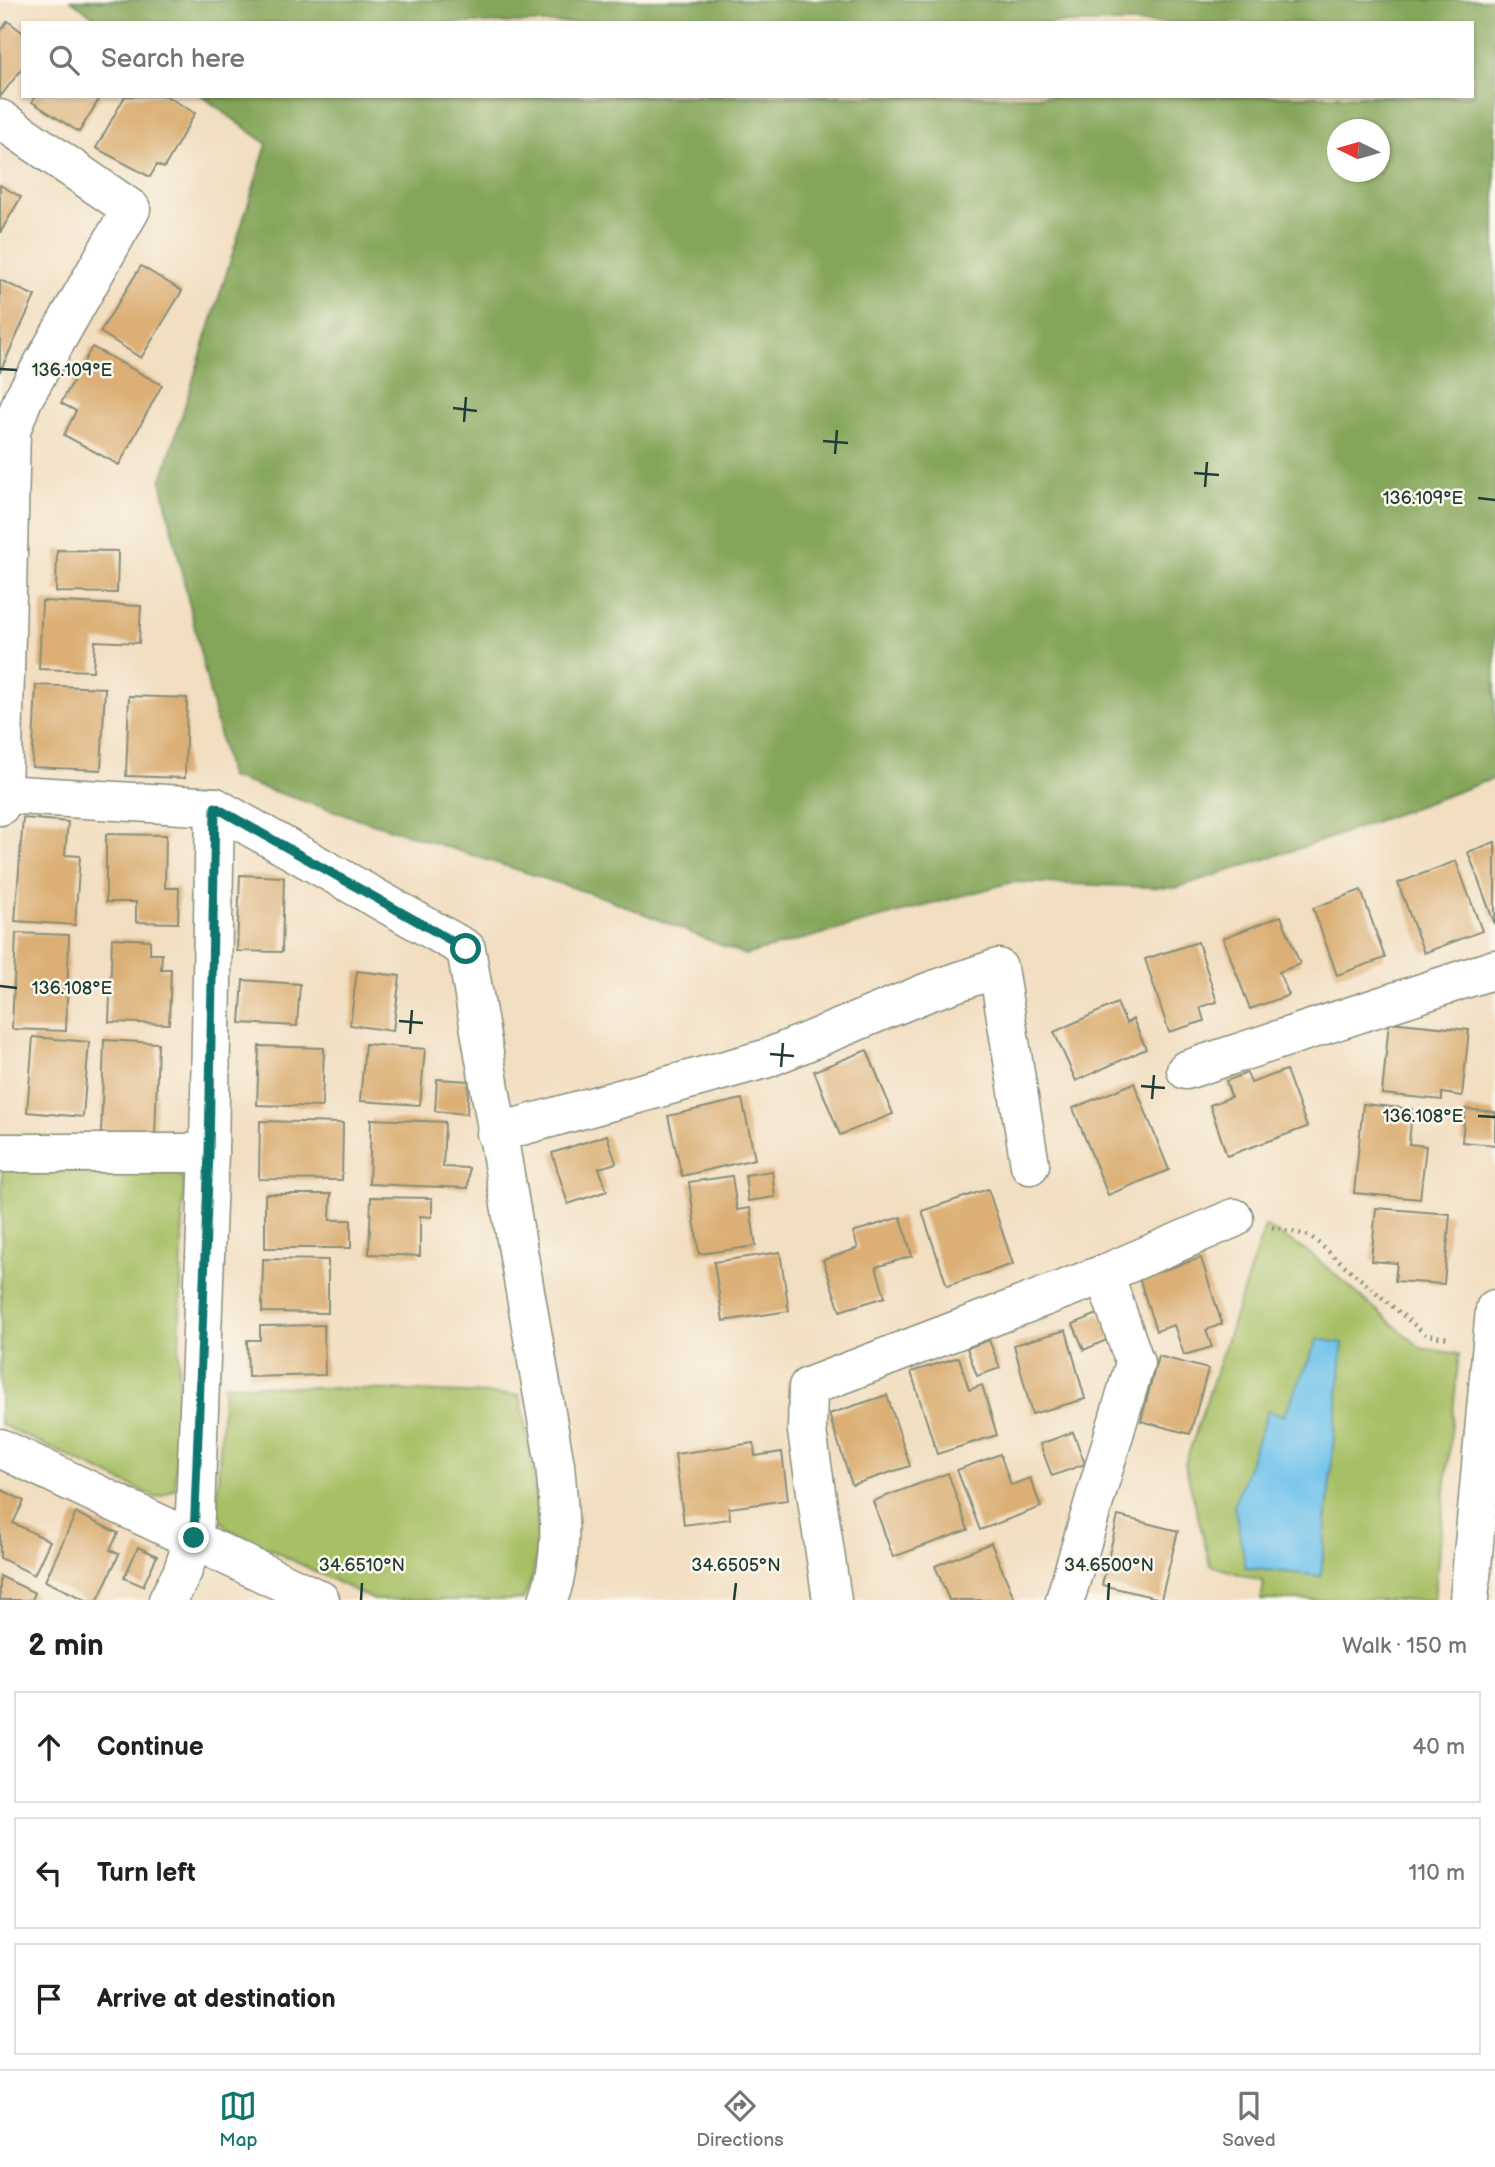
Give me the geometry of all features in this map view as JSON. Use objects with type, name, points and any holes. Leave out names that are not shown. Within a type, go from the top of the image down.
[{"type":"street","points":[[0,119],[131,209],[5,427],[1,800],[215,807],[466,949],[555,1465],[559,1516],[558,1569],[548,1600]]},
{"type":"street","points":[[169,1600],[194,1538],[209,1153],[215,807]]},
{"type":"street","points":[[496,1133],[765,1059],[928,992],[998,968],[1030,1165]]},
{"type":"street","points":[[1186,1070],[1495,969]]},
{"type":"street","points":[[0,1153],[209,1153]]},
{"type":"street","points":[[832,1600],[807,1430],[808,1387],[1104,1274],[1234,1218]]},
{"type":"street","points":[[1065,1600],[1135,1363],[1104,1274]]},
{"type":"street","points":[[1469,1600],[1494,1326]]},
{"type":"street","points":[[0,1448],[320,1600]]},
{"type":"path","points":[[1234,1218],[1310,1236],[1426,1335],[1494,1326]]},
{"type":"green space","points":[[71,0],[1495,0],[1495,778],[1319,842],[1175,888],[1013,882],[745,955],[608,899],[229,777],[161,482],[267,144],[205,98],[1474,98],[1474,21],[99,21]]},
{"type":"green space","points":[[2,1169],[172,1169],[184,1180],[175,1489],[157,1498],[0,1424]]},
{"type":"green space","points":[[1265,1226],[1311,1254],[1421,1348],[1459,1354],[1434,1600],[1261,1600],[1264,1582],[1210,1565],[1185,1464]]},
{"type":"green space","points":[[224,1384],[520,1395],[537,1503],[537,1547],[531,1581],[523,1600],[374,1600],[228,1529],[216,1514]]},
{"type":"water","points":[[1318,1339],[1343,1343],[1321,1576],[1246,1568],[1234,1505],[1268,1411],[1284,1416]]},
{"type":"building","points":[[8,21],[21,31],[21,70],[0,97],[0,32]]},
{"type":"building","points":[[34,98],[100,98],[79,132],[32,102]]},
{"type":"building","points":[[124,98],[169,98],[195,113],[164,168],[157,165],[150,177],[96,148]]},
{"type":"building","points":[[0,185],[21,197],[0,233]]},
{"type":"building","points":[[141,266],[182,291],[141,358],[100,332]]},
{"type":"building","points":[[0,280],[35,296],[0,372]]},
{"type":"building","points":[[92,347],[162,385],[119,465],[64,435],[76,411],[61,403]]},
{"type":"building","points":[[57,550],[118,551],[117,593],[56,592]]},
{"type":"building","points":[[42,601],[141,606],[139,643],[95,641],[93,671],[39,669]]},
{"type":"building","points":[[36,685],[105,688],[101,770],[32,767]]},
{"type":"building","points":[[129,696],[187,698],[185,778],[126,776]]},
{"type":"building","points":[[23,818],[68,822],[65,855],[80,856],[75,925],[15,921]]},
{"type":"building","points":[[106,834],[166,835],[165,888],[179,888],[178,923],[136,922],[136,902],[106,902]]},
{"type":"building","points":[[1495,842],[1495,925],[1468,852]]},
{"type":"building","points":[[1456,861],[1482,931],[1424,953],[1398,883]]},
{"type":"building","points":[[240,875],[284,877],[282,952],[237,951]]},
{"type":"building","points":[[1361,890],[1385,958],[1337,975],[1313,908]]},
{"type":"building","points":[[1281,916],[1300,964],[1279,972],[1289,995],[1250,1009],[1223,938]]},
{"type":"building","points":[[16,933],[69,935],[66,1031],[12,1029]]},
{"type":"building","points":[[112,938],[150,940],[150,954],[162,954],[161,969],[171,969],[169,1024],[109,1022]]},
{"type":"building","points":[[1198,942],[1217,1002],[1200,1007],[1204,1021],[1169,1032],[1145,959]]},
{"type":"building","points":[[357,971],[400,976],[393,1031],[350,1025]]},
{"type":"building","points":[[243,980],[300,984],[297,1026],[240,1023]]},
{"type":"building","points":[[1117,1003],[1126,1023],[1133,1019],[1146,1049],[1076,1081],[1054,1032]]},
{"type":"building","points":[[1389,1022],[1469,1030],[1462,1096],[1442,1093],[1442,1100],[1382,1094]]},
{"type":"building","points":[[33,1037],[89,1042],[83,1117],[27,1112]]},
{"type":"building","points":[[104,1040],[158,1043],[155,1138],[101,1136]]},
{"type":"building","points":[[365,1044],[425,1049],[420,1105],[360,1101]]},
{"type":"building","points":[[259,1046],[324,1048],[322,1107],[257,1105]]},
{"type":"building","points":[[867,1050],[893,1114],[840,1135],[814,1071]]},
{"type":"building","points":[[1286,1070],[1307,1127],[1227,1156],[1210,1105],[1231,1097],[1226,1081],[1247,1073],[1251,1083]]},
{"type":"building","points":[[437,1079],[469,1081],[467,1114],[435,1111]]},
{"type":"building","points":[[1134,1083],[1169,1170],[1108,1195],[1073,1108]]},
{"type":"building","points":[[742,1099],[755,1159],[682,1176],[668,1116]]},
{"type":"building","points":[[1363,1104],[1412,1109],[1409,1144],[1426,1146],[1420,1199],[1354,1193]]},
{"type":"building","points":[[1465,1109],[1495,1112],[1495,1145],[1462,1142]]},
{"type":"building","points":[[371,1119],[445,1122],[443,1167],[469,1168],[468,1188],[369,1184]]},
{"type":"building","points":[[260,1121],[343,1123],[342,1180],[259,1179]]},
{"type":"building","points":[[607,1135],[616,1163],[599,1168],[607,1191],[568,1204],[552,1153]]},
{"type":"building","points":[[772,1171],[775,1197],[748,1201],[745,1175]]},
{"type":"building","points":[[732,1176],[737,1210],[750,1208],[756,1246],[699,1254],[689,1182]]},
{"type":"building","points":[[988,1189],[1013,1264],[947,1286],[922,1211]]},
{"type":"building","points":[[265,1194],[331,1194],[330,1220],[351,1220],[351,1248],[265,1248]]},
{"type":"building","points":[[371,1197],[432,1198],[432,1217],[420,1216],[420,1256],[369,1254]]},
{"type":"building","points":[[1376,1208],[1450,1214],[1444,1284],[1395,1281],[1397,1263],[1371,1261]]},
{"type":"building","points":[[901,1217],[912,1256],[876,1267],[885,1297],[840,1311],[823,1260],[858,1248],[853,1232]]},
{"type":"building","points":[[780,1252],[789,1311],[723,1321],[714,1262]]},
{"type":"building","points":[[1201,1258],[1222,1324],[1206,1330],[1212,1347],[1184,1355],[1174,1325],[1156,1331],[1139,1278]]},
{"type":"building","points":[[263,1259],[328,1260],[328,1313],[262,1312]]},
{"type":"building","points":[[1100,1313],[1111,1338],[1084,1350],[1073,1324]]},
{"type":"building","points":[[324,1325],[325,1375],[248,1377],[247,1340],[260,1340],[260,1326]]},
{"type":"building","points":[[1066,1330],[1085,1399],[1032,1414],[1014,1345]]},
{"type":"building","points":[[989,1340],[1000,1368],[977,1376],[967,1348]]},
{"type":"building","points":[[1158,1356],[1208,1369],[1190,1434],[1141,1421]]},
{"type":"building","points":[[959,1357],[969,1390],[982,1385],[997,1435],[937,1454],[911,1372]]},
{"type":"building","points":[[887,1395],[910,1466],[852,1485],[829,1414]]},
{"type":"building","points":[[1073,1432],[1085,1464],[1052,1476],[1040,1444]]},
{"type":"building","points":[[754,1443],[755,1456],[782,1452],[788,1500],[729,1508],[730,1519],[684,1525],[675,1454]]},
{"type":"building","points":[[1000,1454],[1011,1485],[1030,1478],[1041,1507],[980,1530],[957,1470]]},
{"type":"building","points":[[948,1473],[968,1530],[893,1557],[873,1501]]},
{"type":"building","points":[[0,1489],[24,1501],[13,1523],[50,1541],[34,1575],[0,1558]]},
{"type":"building","points":[[76,1513],[118,1533],[110,1550],[119,1554],[98,1600],[86,1600],[45,1581]]},
{"type":"building","points":[[1118,1516],[1178,1531],[1161,1599],[1102,1585]]},
{"type":"building","points":[[991,1543],[1015,1600],[949,1600],[935,1566]]},
{"type":"building","points":[[138,1547],[157,1556],[143,1586],[124,1578]]},
{"type":"building","points":[[0,1576],[35,1593],[32,1600],[0,1600]]},
{"type":"route","points":[[194,1538],[209,1153],[215,807],[466,949]]}]
